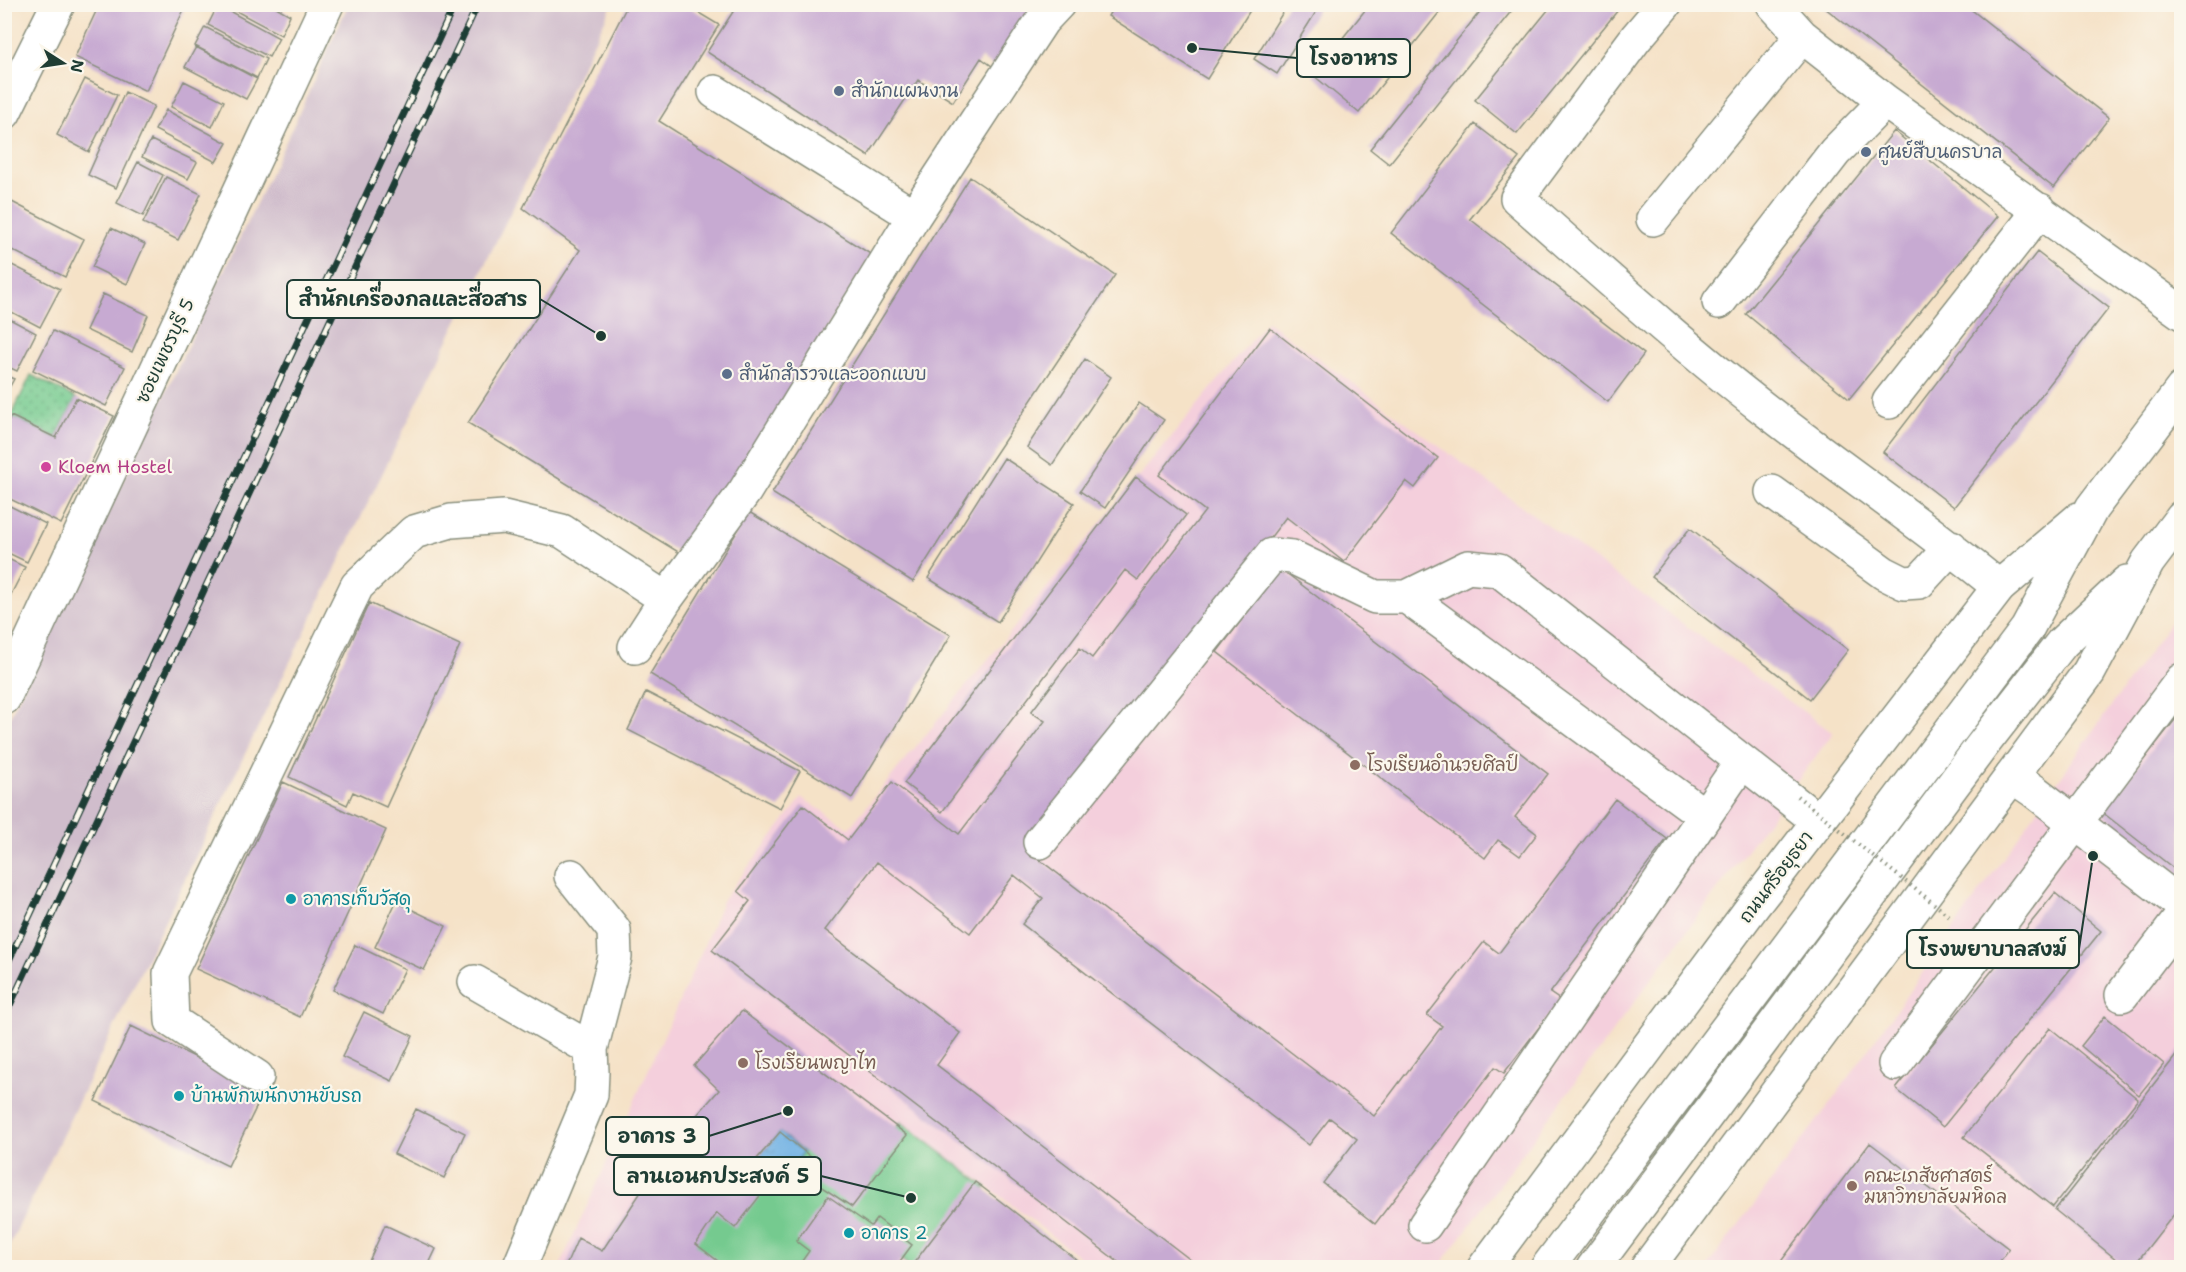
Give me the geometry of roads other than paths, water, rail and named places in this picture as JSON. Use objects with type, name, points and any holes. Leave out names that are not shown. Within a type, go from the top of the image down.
[{"type":"main road","points":[[4,113],[58,4]]},
{"type":"main road","name":"ซอยเพชรบุรี 5","points":[[4,698],[327,4]]},
{"type":"main road","points":[[635,647],[666,599],[745,491],[914,216],[1042,21],[1058,4]]},
{"type":"main road","points":[[1665,4],[1636,38],[1517,198],[1687,347],[1747,395],[1951,547],[1998,587]]},
{"type":"main road","points":[[1773,4],[1802,36],[1885,101],[2181,313]]},
{"type":"main road","points":[[1653,219],[1802,36]]},
{"type":"main road","points":[[716,92],[914,216]]},
{"type":"main road","points":[[1719,302],[1835,152],[1885,101]]},
{"type":"main road","points":[[1889,402],[2040,210]]},
{"type":"main road","name":"ถนนศรีอยุธยา","points":[[1547,1268],[2026,629],[2092,508],[2181,389]]},
{"type":"main road","points":[[1772,492],[1884,573],[1904,583],[1919,582],[1951,547]]},
{"type":"main road","name":"ถนนศรีอยุธยา","points":[[1484,1268],[1753,906],[1998,587],[2092,508]]},
{"type":"main road","points":[[257,1077],[172,1021],[170,973],[357,586],[414,532],[451,521],[504,517],[562,531],[666,599]]},
{"type":"main road","points":[[1647,1268],[2089,672],[2148,562],[2181,517]]},
{"type":"main road","points":[[1040,842],[1272,555],[1292,557],[1375,597],[1407,597],[1468,567],[1499,570],[1818,821]]},
{"type":"main road","points":[[1593,1268],[1981,747],[2056,652],[2148,562]]},
{"type":"main road","points":[[1407,597],[1705,816]]},
{"type":"main road","points":[[1894,1064],[2181,680]]},
{"type":"main road","points":[[1425,1225],[1742,763]]},
{"type":"main road","points":[[2012,776],[2181,905]]},
{"type":"main road","points":[[519,1268],[591,1095],[591,1049],[615,957],[614,930],[571,876]]},
{"type":"main road","points":[[1753,906],[1795,937]]},
{"type":"main road","points":[[2122,995],[2181,916]]},
{"type":"main road","points":[[475,982],[591,1049]]},
{"type":"water","points":[[780,1132],[803,1152],[777,1190],[750,1167]]},
{"type":"railway","points":[[4,971],[455,4]]},
{"type":"railway","points":[[4,1018],[478,4]]},
{"type":"place","name":"โรงอาหาร","points":[[1192,48]]},
{"type":"place","name":"สำนักแผนงาน","points":[[839,91]]},
{"type":"place","name":"ศูนย์สืบนครบาล","points":[[1866,152]]},
{"type":"place","name":"สำนักเครื่องกลและสื่อสาร","points":[[601,336]]},
{"type":"place","name":"สำนักสำรวจและออกแบบ","points":[[727,374]]},
{"type":"place","name":"Kloem Hostel","points":[[46,467]]},
{"type":"place","name":"โรงเรียนอำนวยศิลป์","points":[[1355,765]]},
{"type":"place","name":"โรงพยาบาลสงฆ์","points":[[2093,856]]},
{"type":"place","name":"อาคารเก็บวัสดุ","points":[[291,899]]},
{"type":"place","name":"โรงเรียนพญาไท","points":[[743,1063]]},
{"type":"place","name":"บ้านพักพนักงานขับรถ","points":[[179,1096]]},
{"type":"place","name":"อาคาร 3","points":[[788,1111]]},
{"type":"place","name":"คณะเภสัชศาสตร์ มหาวิทยาลัยมหิดล","points":[[1852,1186]]},
{"type":"place","name":"ลานเอนกประสงค์ 5","points":[[911,1198]]},
{"type":"place","name":"อาคาร 2","points":[[849,1233]]}]
